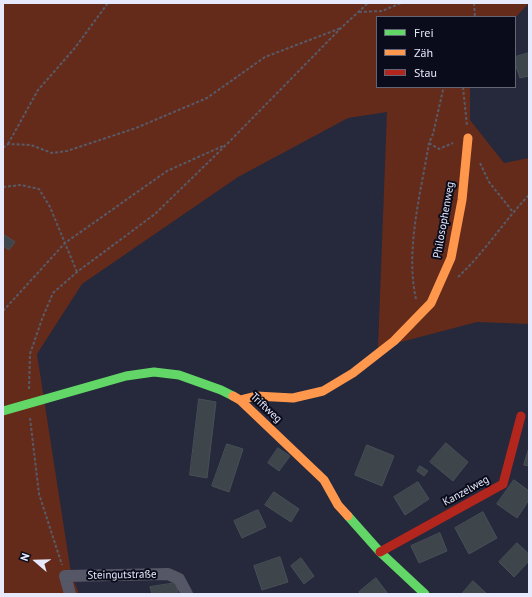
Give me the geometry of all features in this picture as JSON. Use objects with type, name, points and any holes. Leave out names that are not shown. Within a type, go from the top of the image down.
[{"type":"street","name":"Philosophenweg","points":[[240,400],[256,396],[293,398],[323,391],[353,373],[394,341],[431,303],[451,258],[462,200],[468,138]]},
{"type":"street","name":"Triftweg","points":[[3,411],[126,376],[154,372],[179,375],[221,390],[240,400],[324,480],[338,505],[380,552],[425,594]]},
{"type":"street","name":"Kanzelweg","points":[[380,552],[503,484],[521,416]]},
{"type":"street","name":"Steingutstraße","points":[[65,576],[168,574],[179,579],[187,594]]},
{"type":"street","points":[[65,576],[70,594]]},
{"type":"path","points":[[3,148],[8,144],[38,90],[74,49],[108,3]]},
{"type":"path","points":[[65,576],[39,494],[29,404],[30,354],[42,319],[54,293],[77,272],[155,214],[226,145],[342,27],[368,3]]},
{"type":"path","points":[[359,12],[382,11],[402,3]]},
{"type":"path","points":[[474,3],[475,16]]},
{"type":"path","points":[[8,144],[31,145],[52,153],[67,151],[136,128],[207,98],[265,56],[342,27]]},
{"type":"path","points":[[421,313],[416,297],[412,265],[416,222],[429,143],[433,134],[444,88]]},
{"type":"path","points":[[429,143],[439,149],[468,138]]},
{"type":"path","points":[[3,311],[65,243],[167,171],[226,145]]},
{"type":"path","points":[[3,187],[21,185],[39,189],[50,207],[77,272]]},
{"type":"path","points":[[453,282],[470,266],[513,212],[529,195]]},
{"type":"shaded area","points":[[3,3],[529,3],[516,17],[376,16],[376,88],[470,88],[470,120],[504,163],[529,158],[529,324],[477,322],[378,348],[387,112],[348,118],[238,177],[82,284],[37,354],[71,573],[79,594],[3,594]]},
{"type":"building","points":[[529,53],[529,76],[520,78],[516,66],[516,57]]},
{"type":"building","points":[[3,234],[15,242],[9,250],[3,246]]},
{"type":"building","points":[[199,399],[216,402],[207,478],[190,475]]},
{"type":"building","points":[[446,443],[468,462],[453,481],[430,462]]},
{"type":"building","points":[[227,444],[243,449],[229,492],[212,486]]},
{"type":"building","points":[[367,445],[394,456],[382,486],[355,475]]},
{"type":"building","points":[[278,448],[290,456],[279,471],[268,463]]},
{"type":"building","points":[[529,448],[529,466],[524,465]]},
{"type":"building","points":[[420,466],[428,471],[424,476],[417,471]]},
{"type":"building","points":[[514,480],[529,491],[529,500],[517,518],[497,504]]},
{"type":"building","points":[[418,482],[429,499],[405,515],[394,497]]},
{"type":"building","points":[[274,492],[299,509],[291,522],[265,505]]},
{"type":"building","points":[[258,510],[266,527],[242,538],[234,521]]},
{"type":"building","points":[[483,512],[497,538],[469,554],[455,528]]},
{"type":"building","points":[[440,533],[447,551],[419,563],[411,546]]},
{"type":"building","points":[[517,543],[529,554],[529,561],[514,577],[499,562]]},
{"type":"building","points":[[280,557],[288,582],[262,590],[254,566]]},
{"type":"building","points":[[301,558],[314,576],[304,584],[291,566]]},
{"type":"building","points":[[376,578],[388,594],[361,594],[359,592]]},
{"type":"building","points":[[473,581],[486,593],[485,594],[462,594]]},
{"type":"building","points":[[176,583],[178,594],[152,594],[150,587]]},
{"type":"traffic: fast","points":[[3,411],[126,376],[154,372],[179,375],[221,390],[233,396]]},
{"type":"traffic: fast","points":[[348,516],[380,552],[425,594]]},
{"type":"traffic: slow","points":[[240,400],[256,396],[293,398],[323,391],[353,373],[394,341],[431,303],[451,258],[462,200],[468,138]]},
{"type":"traffic: slow","points":[[233,396],[240,400],[324,480],[338,505],[348,516]]},
{"type":"traffic: jam","points":[[380,552],[503,484],[521,416]]}]
